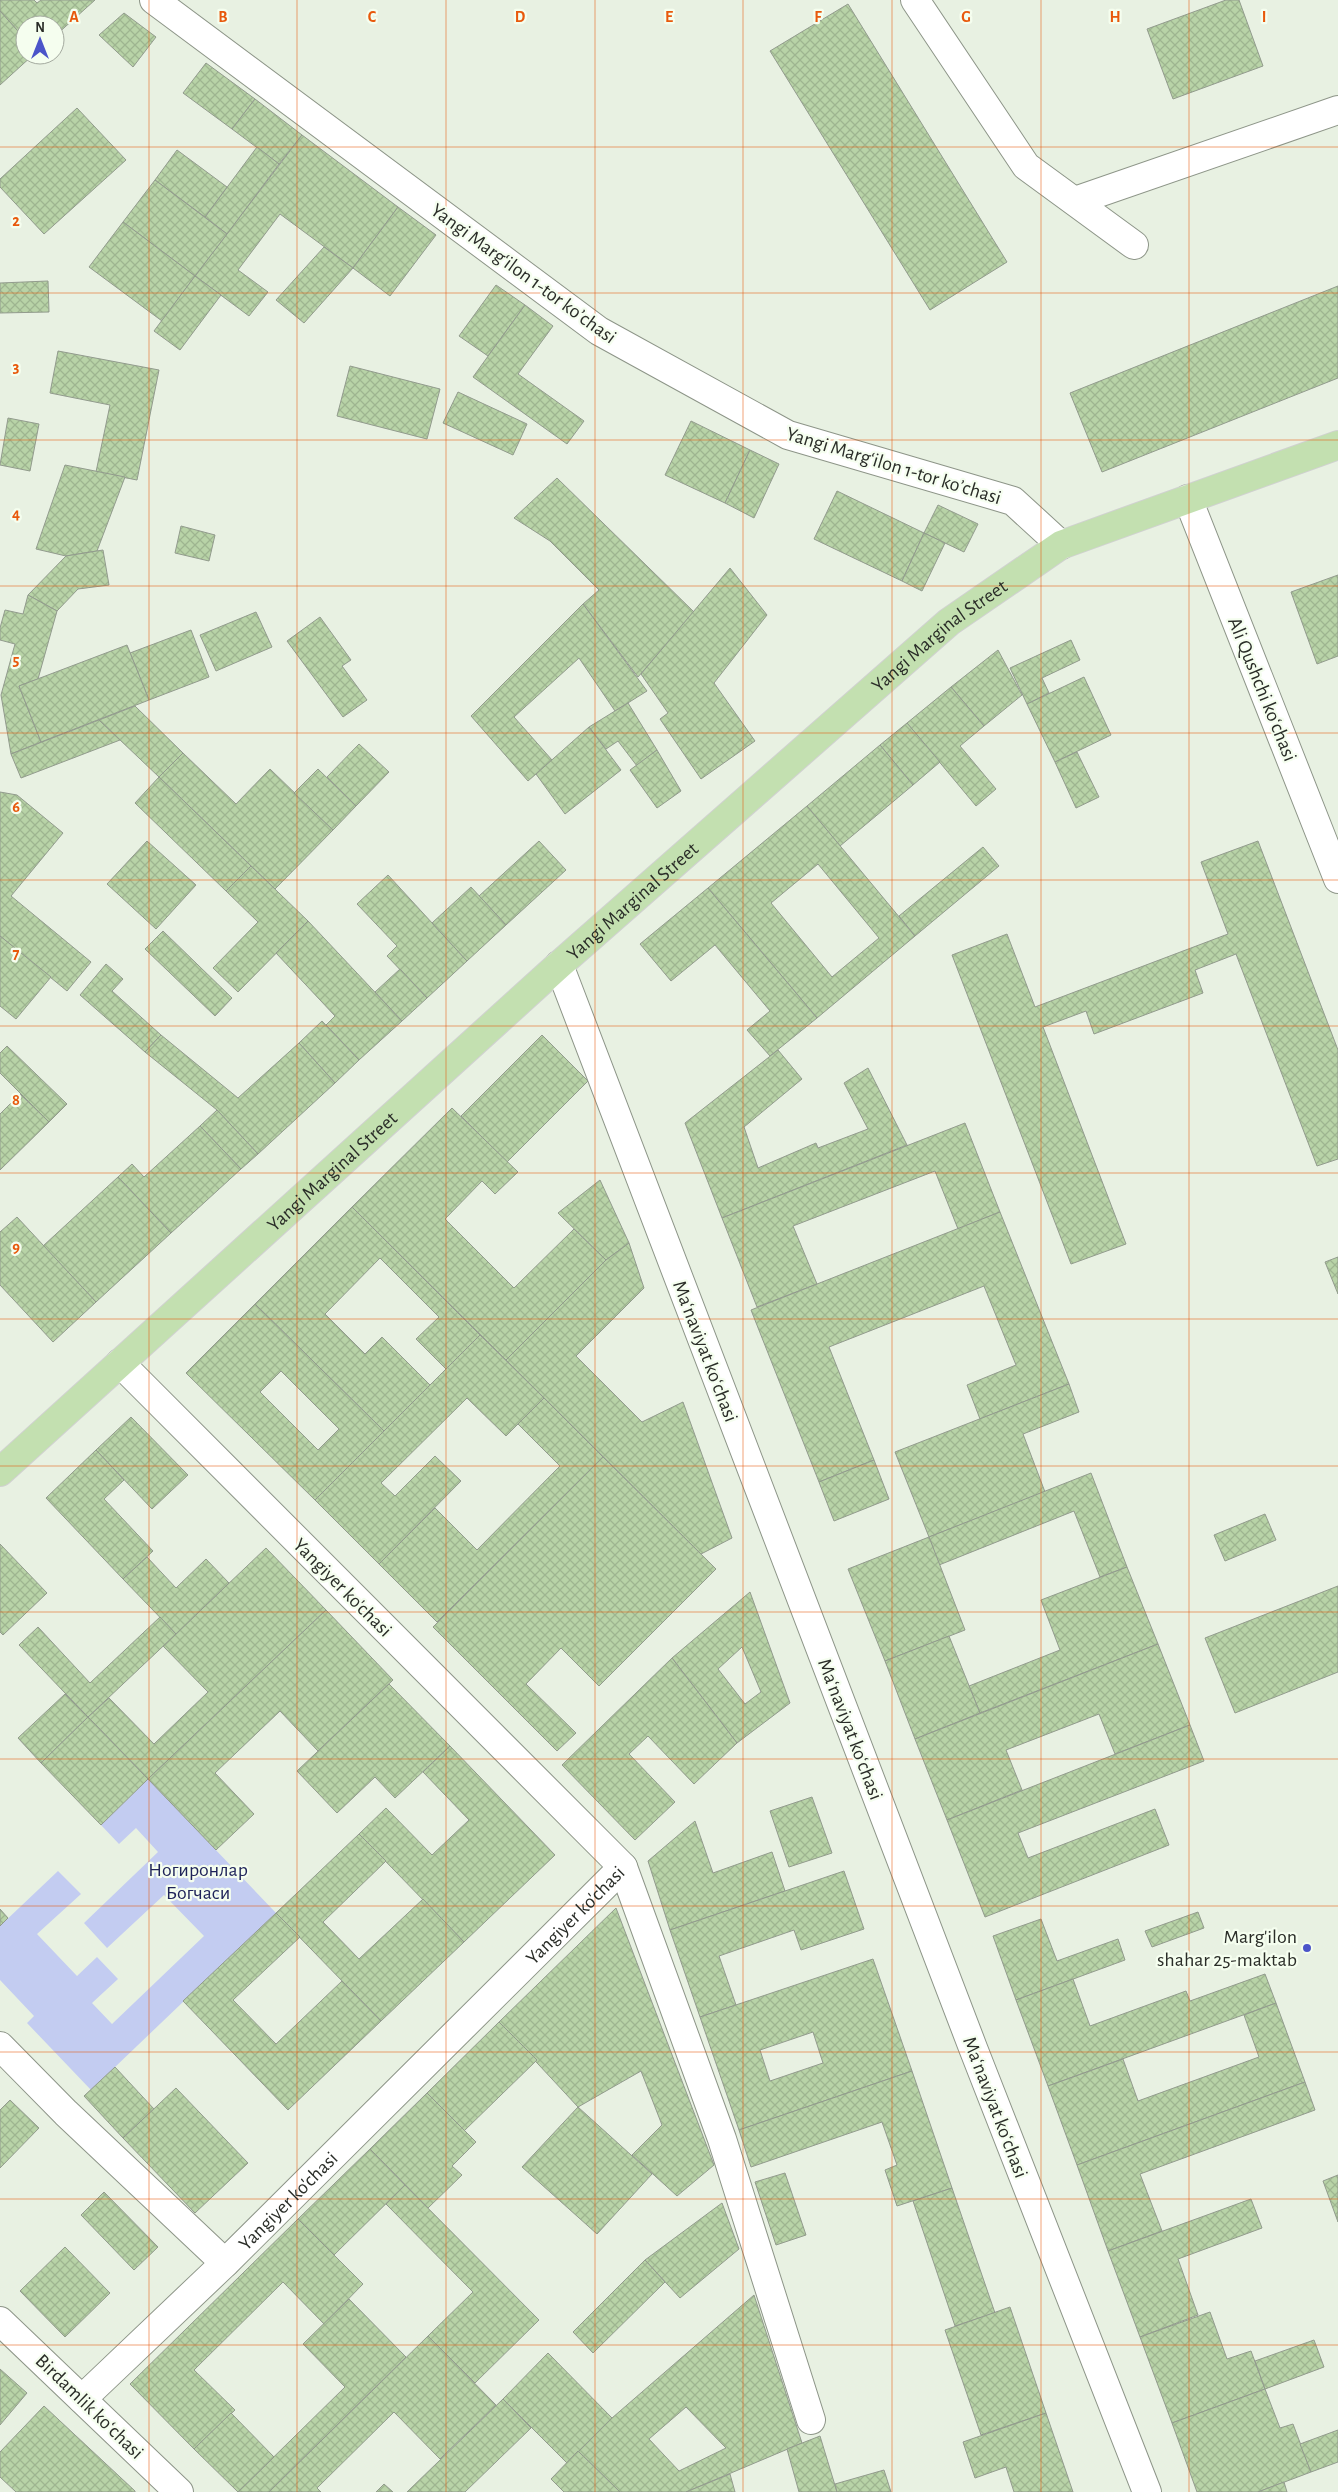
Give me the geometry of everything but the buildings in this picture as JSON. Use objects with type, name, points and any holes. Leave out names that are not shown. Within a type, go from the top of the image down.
[{"type":"main road","name":"Yangi Marginal Street","points":[[0,1472],[559,965],[949,622],[1061,545],[1338,445]]},
{"type":"street","name":"Yangi Margʻilon 1-tor koʼchasi","points":[[154,0],[599,331],[788,435],[1013,501],[1061,545]]},
{"type":"street","points":[[914,0],[1026,166],[1134,245]]},
{"type":"street","points":[[1075,201],[1338,110]]},
{"type":"street","name":"Ali Qushchi koʻchasi","points":[[1188,499],[1338,879]]},
{"type":"street","name":"Maʻnaviyat koʻchasi","points":[[559,965],[973,2048],[1147,2492]]},
{"type":"street","name":"Yangiyer ko'chasi","points":[[82,2399],[225,2263],[623,1867],[120,1363]]},
{"type":"street","points":[[623,1867],[722,2139],[811,2420]]},
{"type":"street","points":[[0,2046],[66,2113],[225,2263]]},
{"type":"street","name":"Birdamlik koʻchasi","points":[[0,2321],[179,2492]]},
{"type":"green space","name":"Ногиронлар Богчаси","points":[[148,1779],[276,1913],[91,2090],[27,2023],[34,2016],[0,1980],[0,1926],[58,1871],[81,1894],[37,1934],[77,1976],[97,1957],[118,1979],[92,2003],[112,2024],[204,1936],[164,1895],[107,1948],[84,1923],[158,1852],[136,1828],[119,1844],[101,1825]]},
{"type":"place","name":"Marg'ilon shahar 25-maktab","points":[[1307,1948]]}]
